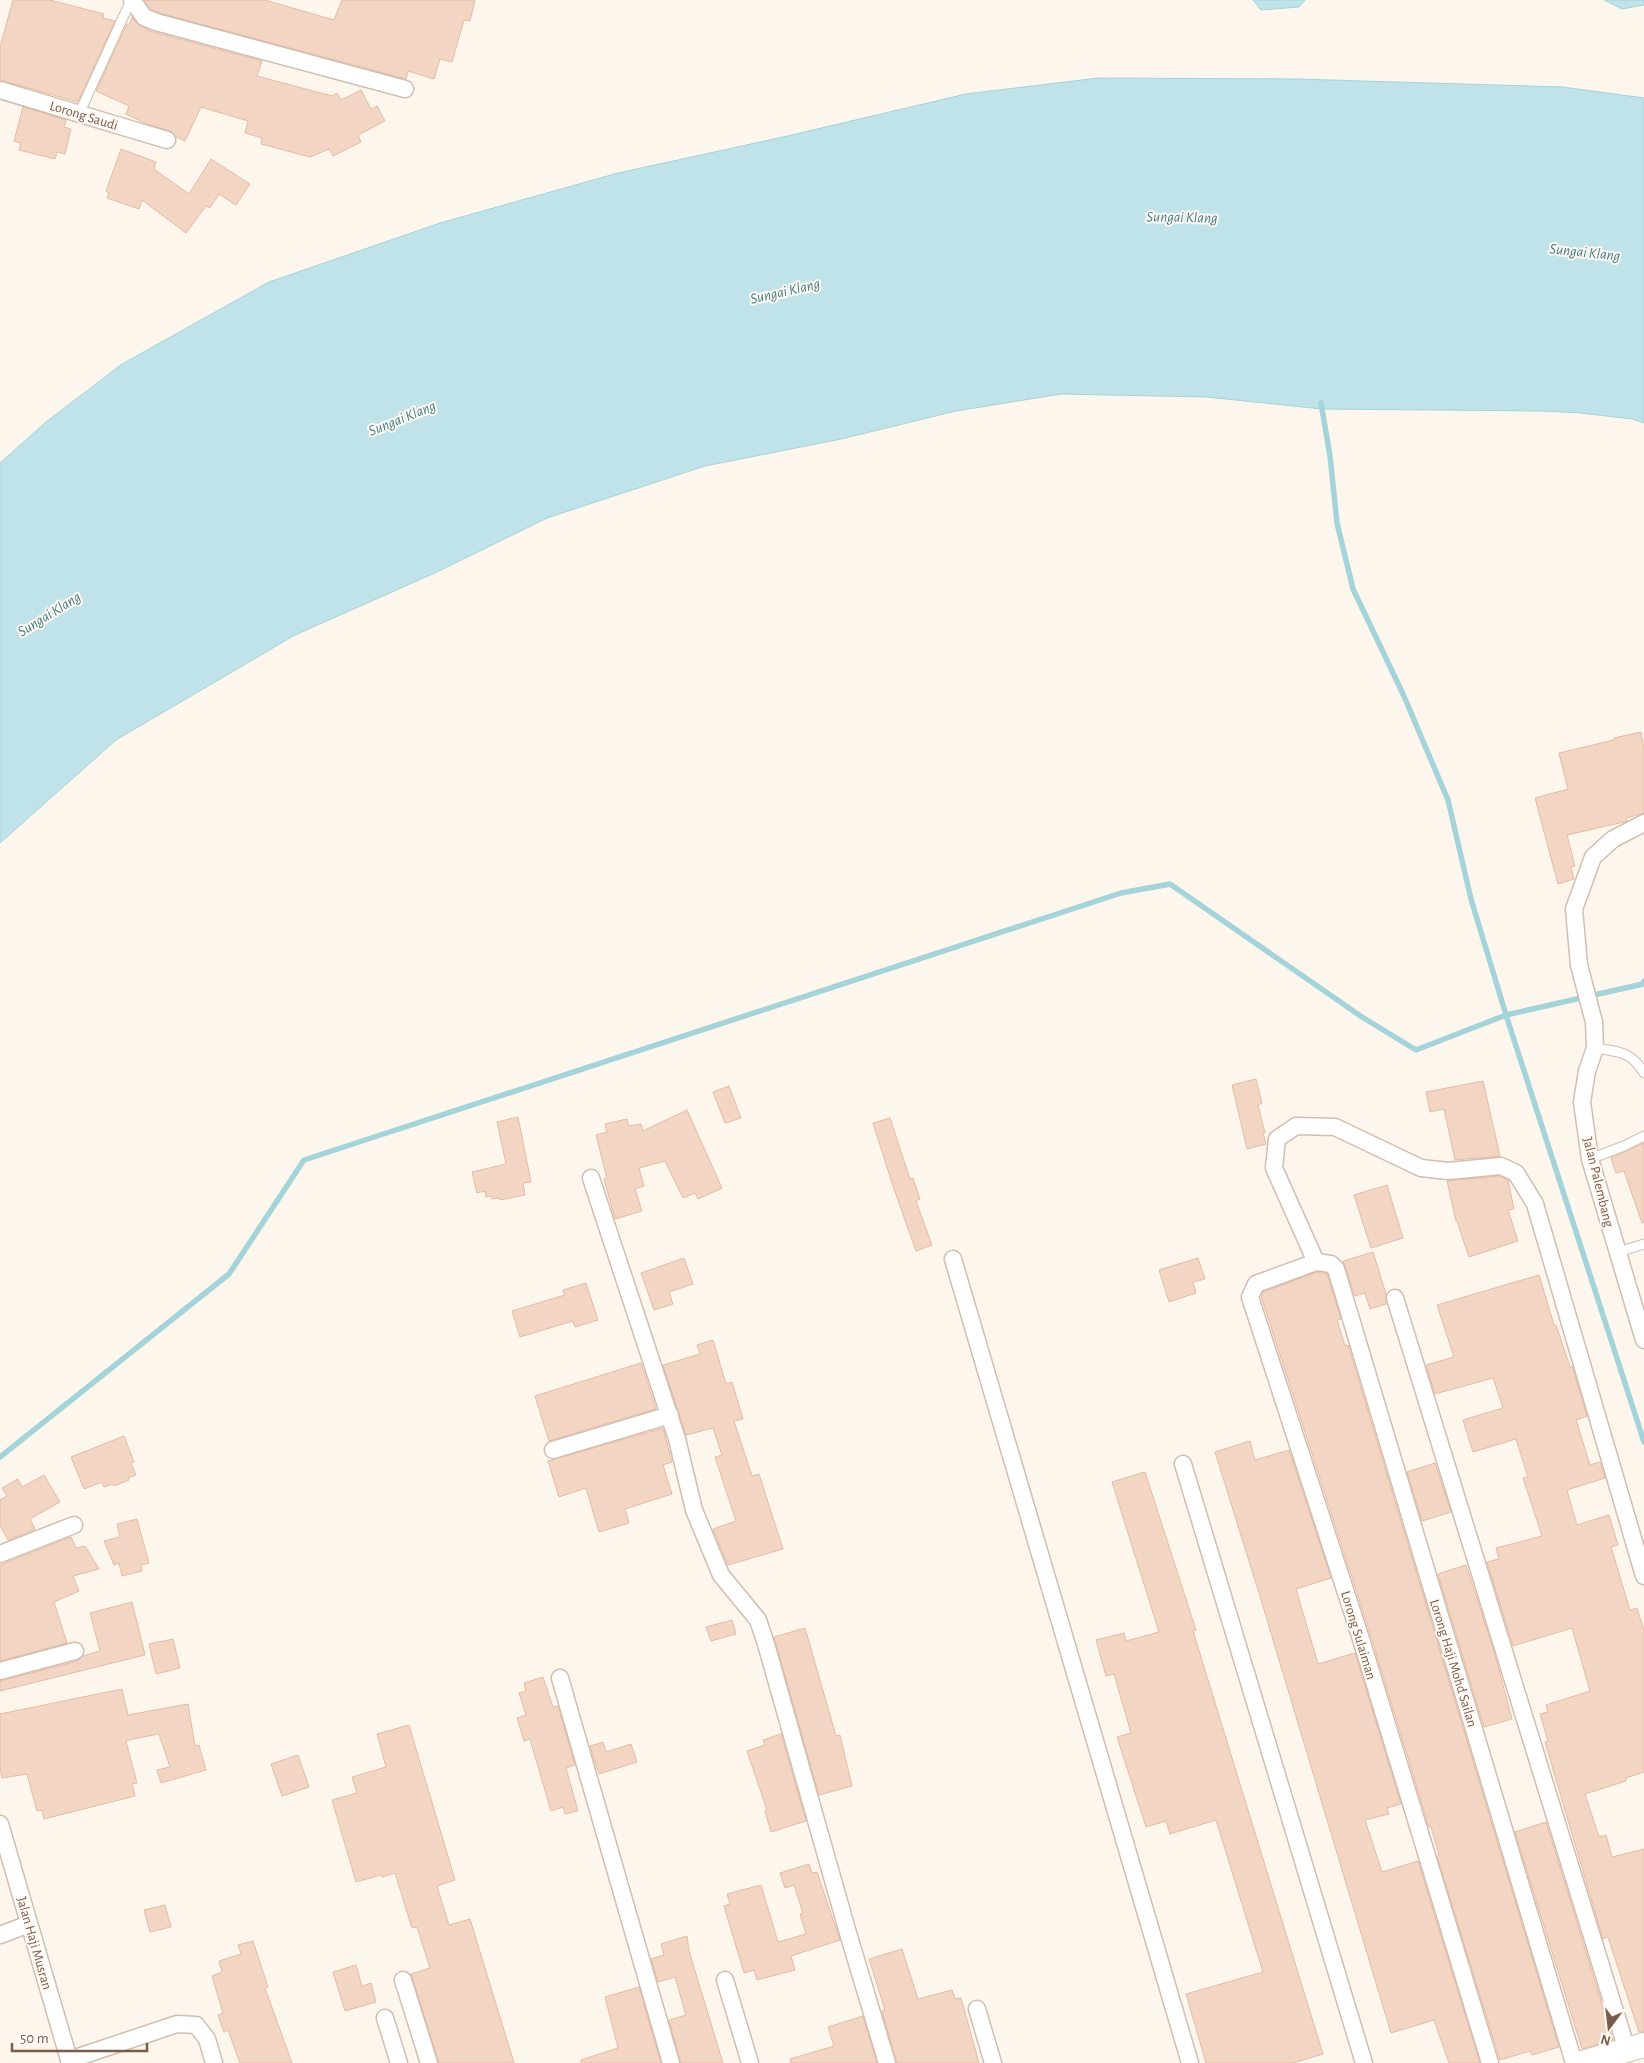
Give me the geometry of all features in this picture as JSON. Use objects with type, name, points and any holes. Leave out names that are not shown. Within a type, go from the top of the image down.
[{"type":"street","points":[[131,0],[144,17],[156,22],[405,90]]},
{"type":"street","name":"Lorong Saudi","points":[[0,90],[167,140]]},
{"type":"street","name":"Jalan Palembang","points":[[1644,823],[1614,838],[1593,857],[1574,909],[1579,965],[1594,1022],[1595,1048],[1587,1071],[1582,1102],[1590,1159],[1644,1340]]},
{"type":"street","name":"Lorong Haji Mohd Sailan","points":[[1574,2063],[1336,1269],[1324,1263],[1274,1168],[1277,1139],[1296,1126],[1335,1127],[1422,1168],[1448,1171],[1501,1166],[1516,1173],[1535,1204],[1644,1576]]},
{"type":"street","points":[[591,1178],[670,1416],[694,1510],[721,1575],[758,1620],[887,2063]]},
{"type":"street","points":[[953,1259],[1190,2063]]},
{"type":"street","name":"Lorong Sulaiman","points":[[1324,1263],[1256,1284],[1250,1297],[1361,1639],[1490,2063]]},
{"type":"street","points":[[1395,1298],[1636,2047],[1582,2063]]},
{"type":"street","points":[[553,1450],[670,1416]]},
{"type":"street","points":[[1183,1464],[1364,2063]]},
{"type":"street","points":[[0,1554],[74,1525]]},
{"type":"street","points":[[0,1671],[75,1651]]},
{"type":"street","points":[[560,1678],[670,2063]]},
{"type":"street","name":"Jalan Haji Musran","points":[[0,1824],[70,2061]]},
{"type":"street","points":[[0,1935],[29,1924]]},
{"type":"street","points":[[403,1980],[429,2063]]},
{"type":"street","points":[[725,1980],[750,2063]]},
{"type":"street","points":[[977,2009],[993,2063]]},
{"type":"street","points":[[385,2018],[400,2063]]},
{"type":"street","points":[[70,2061],[178,2024],[196,2025],[207,2039],[214,2063]]},
{"type":"lane","points":[[79,114],[131,0]]},
{"type":"lane","points":[[1595,1048],[1627,1054],[1638,1064],[1644,1074]]},
{"type":"lane","points":[[1590,1159],[1644,1136]]},
{"type":"lane","points":[[1618,1252],[1644,1244]]},
{"type":"water","points":[[1253,0],[1305,0],[1299,7],[1261,10]]},
{"type":"water","points":[[1604,0],[1644,0],[1644,5],[1622,9]]},
{"type":"water","name":"Sungai Klang","points":[[1098,78],[1297,79],[1563,87],[1644,98],[1644,423],[1632,419],[1581,413],[1541,411],[1322,409],[1206,397],[1061,394],[956,411],[841,439],[705,466],[547,518],[437,572],[295,635],[116,740],[0,843],[0,463],[46,422],[122,364],[269,282],[440,223],[618,173],[966,94]]},
{"type":"building","points":[[13,0],[50,0],[104,14],[103,18],[115,21],[78,102],[0,80],[0,47]]},
{"type":"building","points":[[144,0],[265,0],[334,20],[342,0],[475,0],[470,21],[464,20],[452,62],[440,59],[434,79],[408,71],[406,79],[159,13],[151,9]]},
{"type":"building","points":[[132,17],[140,26],[153,32],[262,61],[257,76],[332,96],[337,93],[341,100],[361,90],[371,109],[377,106],[385,121],[358,135],[361,142],[333,156],[329,149],[310,157],[261,144],[262,138],[245,133],[248,121],[201,107],[185,141],[176,137],[170,131],[147,124],[126,114],[129,106],[96,91]]},
{"type":"building","points":[[23,107],[66,120],[64,127],[71,129],[65,154],[57,152],[55,159],[19,150],[21,143],[14,141]]},
{"type":"building","points":[[121,149],[156,162],[154,169],[189,194],[211,159],[250,184],[236,205],[219,194],[210,208],[206,206],[186,233],[142,200],[139,209],[107,198],[109,193],[106,191]]},
{"type":"building","points":[[1641,732],[1644,748],[1644,813],[1626,818],[1627,821],[1624,822],[1567,835],[1575,866],[1571,867],[1574,879],[1558,884],[1535,798],[1568,789],[1559,753]]},
{"type":"building","points":[[1256,1079],[1262,1103],[1258,1105],[1266,1144],[1247,1149],[1232,1085]]},
{"type":"building","points":[[1483,1081],[1500,1156],[1455,1160],[1444,1109],[1430,1112],[1426,1092]]},
{"type":"building","points":[[729,1086],[741,1118],[725,1123],[713,1092]]},
{"type":"building","points":[[687,1110],[722,1188],[698,1199],[695,1193],[683,1198],[665,1161],[639,1168],[644,1186],[635,1189],[642,1211],[615,1219],[604,1179],[607,1178],[596,1135],[607,1132],[605,1124],[627,1119],[629,1126],[641,1124],[643,1131]]},
{"type":"building","points":[[518,1117],[531,1182],[523,1183],[525,1195],[500,1200],[499,1198],[492,1199],[491,1196],[486,1197],[485,1191],[477,1193],[472,1172],[506,1164],[497,1122]]},
{"type":"building","points":[[890,1118],[910,1179],[913,1178],[920,1199],[916,1201],[932,1245],[916,1251],[873,1123]]},
{"type":"building","points":[[1644,1143],[1644,1222],[1642,1223],[1624,1171],[1616,1173],[1611,1158]]},
{"type":"building","points":[[1499,1176],[1508,1180],[1514,1209],[1508,1210],[1518,1241],[1469,1257],[1456,1221],[1447,1181]]},
{"type":"building","points":[[1387,1185],[1403,1238],[1371,1248],[1354,1195]]},
{"type":"building","points":[[1373,1252],[1386,1294],[1386,1304],[1370,1309],[1365,1293],[1355,1296],[1343,1261]]},
{"type":"building","points":[[684,1258],[693,1284],[669,1292],[673,1304],[654,1310],[641,1273]]},
{"type":"building","points":[[1198,1258],[1205,1279],[1193,1282],[1196,1293],[1169,1302],[1159,1270]]},
{"type":"building","points":[[1317,1272],[1327,1274],[1341,1319],[1337,1320],[1345,1346],[1348,1345],[1559,2047],[1532,2055],[1530,2051],[1500,2060],[1437,1856],[1439,1855],[1431,1827],[1429,1827],[1371,1636],[1261,1296],[1263,1292]]},
{"type":"building","points":[[1539,1275],[1554,1325],[1556,1325],[1570,1367],[1572,1366],[1587,1416],[1576,1420],[1590,1465],[1600,1462],[1605,1478],[1567,1490],[1577,1525],[1609,1515],[1618,1545],[1611,1547],[1630,1610],[1637,1608],[1644,1630],[1644,1772],[1626,1778],[1626,1781],[1585,1794],[1599,1837],[1606,1835],[1612,1857],[1644,1849],[1644,2032],[1639,2032],[1608,1937],[1603,1939],[1545,1742],[1548,1741],[1540,1714],[1548,1712],[1546,1705],[1590,1691],[1572,1628],[1513,1646],[1487,1562],[1499,1559],[1496,1548],[1542,1536],[1523,1478],[1528,1477],[1516,1439],[1473,1452],[1463,1420],[1503,1408],[1493,1378],[1435,1394],[1426,1365],[1454,1357],[1437,1305]]},
{"type":"building","points":[[586,1283],[598,1320],[575,1327],[573,1321],[520,1337],[512,1311],[565,1295],[563,1290]]},
{"type":"building","points":[[713,1340],[726,1384],[732,1382],[743,1419],[734,1421],[752,1476],[759,1474],[783,1549],[728,1565],[713,1529],[736,1521],[715,1457],[722,1455],[713,1428],[686,1435],[663,1365],[700,1354],[697,1345]]},
{"type":"building","points":[[641,1363],[656,1409],[549,1441],[535,1396]]},
{"type":"building","points":[[663,1428],[672,1462],[663,1465],[672,1494],[625,1509],[629,1523],[599,1532],[586,1488],[559,1497],[548,1461]]},
{"type":"building","points":[[124,1436],[134,1462],[131,1463],[136,1475],[114,1486],[113,1484],[104,1487],[102,1482],[84,1489],[71,1457]]},
{"type":"building","points":[[1250,1441],[1255,1460],[1289,1450],[1331,1578],[1296,1589],[1318,1664],[1355,1653],[1401,1804],[1387,1808],[1389,1814],[1365,1820],[1382,1872],[1418,1861],[1480,2063],[1449,2063],[1434,2020],[1391,2033],[1215,1452]]},
{"type":"building","points":[[1435,1463],[1451,1512],[1422,1521],[1407,1472]]},
{"type":"building","points":[[1145,1472],[1196,1630],[1193,1631],[1323,2054],[1293,2063],[1206,2063],[1186,1994],[1263,1972],[1216,1820],[1170,1834],[1166,1821],[1146,1827],[1117,1737],[1131,1733],[1114,1674],[1106,1676],[1096,1640],[1124,1633],[1126,1641],[1159,1632],[1112,1482]]},
{"type":"building","points":[[44,1475],[60,1502],[30,1519],[35,1529],[8,1540],[0,1526],[0,1500],[7,1496],[2,1488],[18,1479],[22,1487]]},
{"type":"building","points":[[137,1519],[149,1563],[141,1565],[142,1571],[122,1576],[119,1563],[114,1565],[104,1541],[120,1537],[117,1524]]},
{"type":"building","points":[[71,1537],[76,1548],[85,1546],[99,1569],[73,1576],[79,1591],[54,1602],[67,1643],[0,1661],[0,1565]]},
{"type":"building","points":[[1466,1565],[1494,1651],[1512,1719],[1484,1727],[1438,1574]]},
{"type":"building","points":[[132,1602],[145,1655],[0,1691],[0,1681],[78,1661],[83,1656],[100,1651],[90,1613]]},
{"type":"building","points":[[732,1620],[736,1634],[711,1641],[706,1627]]},
{"type":"building","points":[[805,1628],[836,1736],[840,1735],[852,1786],[819,1795],[774,1637]]},
{"type":"building","points":[[173,1639],[180,1668],[156,1674],[149,1644]]},
{"type":"building","points":[[543,1677],[553,1707],[558,1706],[575,1765],[566,1768],[578,1811],[565,1814],[563,1807],[551,1811],[530,1739],[524,1741],[517,1718],[526,1715],[519,1693],[526,1691],[524,1683]]},
{"type":"building","points":[[122,1689],[128,1715],[188,1704],[195,1746],[199,1745],[206,1770],[161,1783],[157,1770],[170,1767],[159,1734],[126,1741],[137,1783],[132,1784],[135,1796],[44,1819],[42,1810],[37,1811],[27,1774],[2,1778],[0,1768],[0,1714]]},
{"type":"building","points":[[409,1725],[455,1880],[437,1886],[449,1925],[470,1919],[514,2063],[439,2063],[411,1974],[430,1968],[417,1927],[412,1928],[395,1873],[356,1882],[332,1800],[357,1793],[352,1777],[386,1767],[377,1734]]},
{"type":"building","points":[[781,1734],[806,1821],[771,1832],[765,1811],[767,1810],[747,1751],[765,1745],[763,1740]]},
{"type":"building","points":[[603,1742],[606,1752],[631,1744],[637,1762],[599,1774],[590,1746]]},
{"type":"building","points":[[298,1755],[309,1787],[282,1796],[271,1764]]},
{"type":"building","points":[[1546,1822],[1613,2040],[1582,2049],[1515,1832]]},
{"type":"building","points":[[809,1864],[812,1873],[817,1872],[840,1940],[791,1956],[795,1970],[757,1980],[754,1970],[744,1973],[724,1906],[730,1904],[727,1894],[761,1885],[778,1942],[806,1934],[800,1914],[803,1913],[794,1885],[785,1888],[780,1873]]},
{"type":"building","points":[[165,1905],[171,1927],[150,1932],[144,1910]]},
{"type":"building","points":[[687,1936],[689,1951],[723,2063],[681,2063],[669,2020],[686,2015],[675,1977],[658,1982],[651,1959],[664,1955],[661,1944]]},
{"type":"building","points":[[253,1941],[268,1987],[265,1988],[292,2063],[240,2063],[228,2030],[224,2032],[218,2015],[223,2013],[212,1976],[222,1972],[219,1961],[241,1954],[238,1945]]},
{"type":"building","points":[[902,1949],[918,1999],[952,1990],[955,1999],[961,1998],[979,2063],[897,2063],[882,2011],[885,2010],[869,1959]]},
{"type":"building","points":[[356,1965],[362,1986],[371,1983],[376,2002],[345,2011],[333,1972]]},
{"type":"building","points":[[639,1987],[661,2063],[581,2063],[581,2060],[618,2048],[605,1997]]},
{"type":"building","points":[[863,2016],[877,2063],[791,2063],[790,2059],[834,2046],[828,2027]]},
{"type":"waterway","points":[[1321,403],[1330,456],[1337,523],[1353,589],[1403,694],[1448,800],[1471,899],[1506,1015],[1644,1442]]},
{"type":"waterway","points":[[0,1457],[229,1274],[304,1160],[1121,893],[1170,884],[1362,1017],[1416,1050],[1506,1015],[1643,984],[1644,981]]}]
